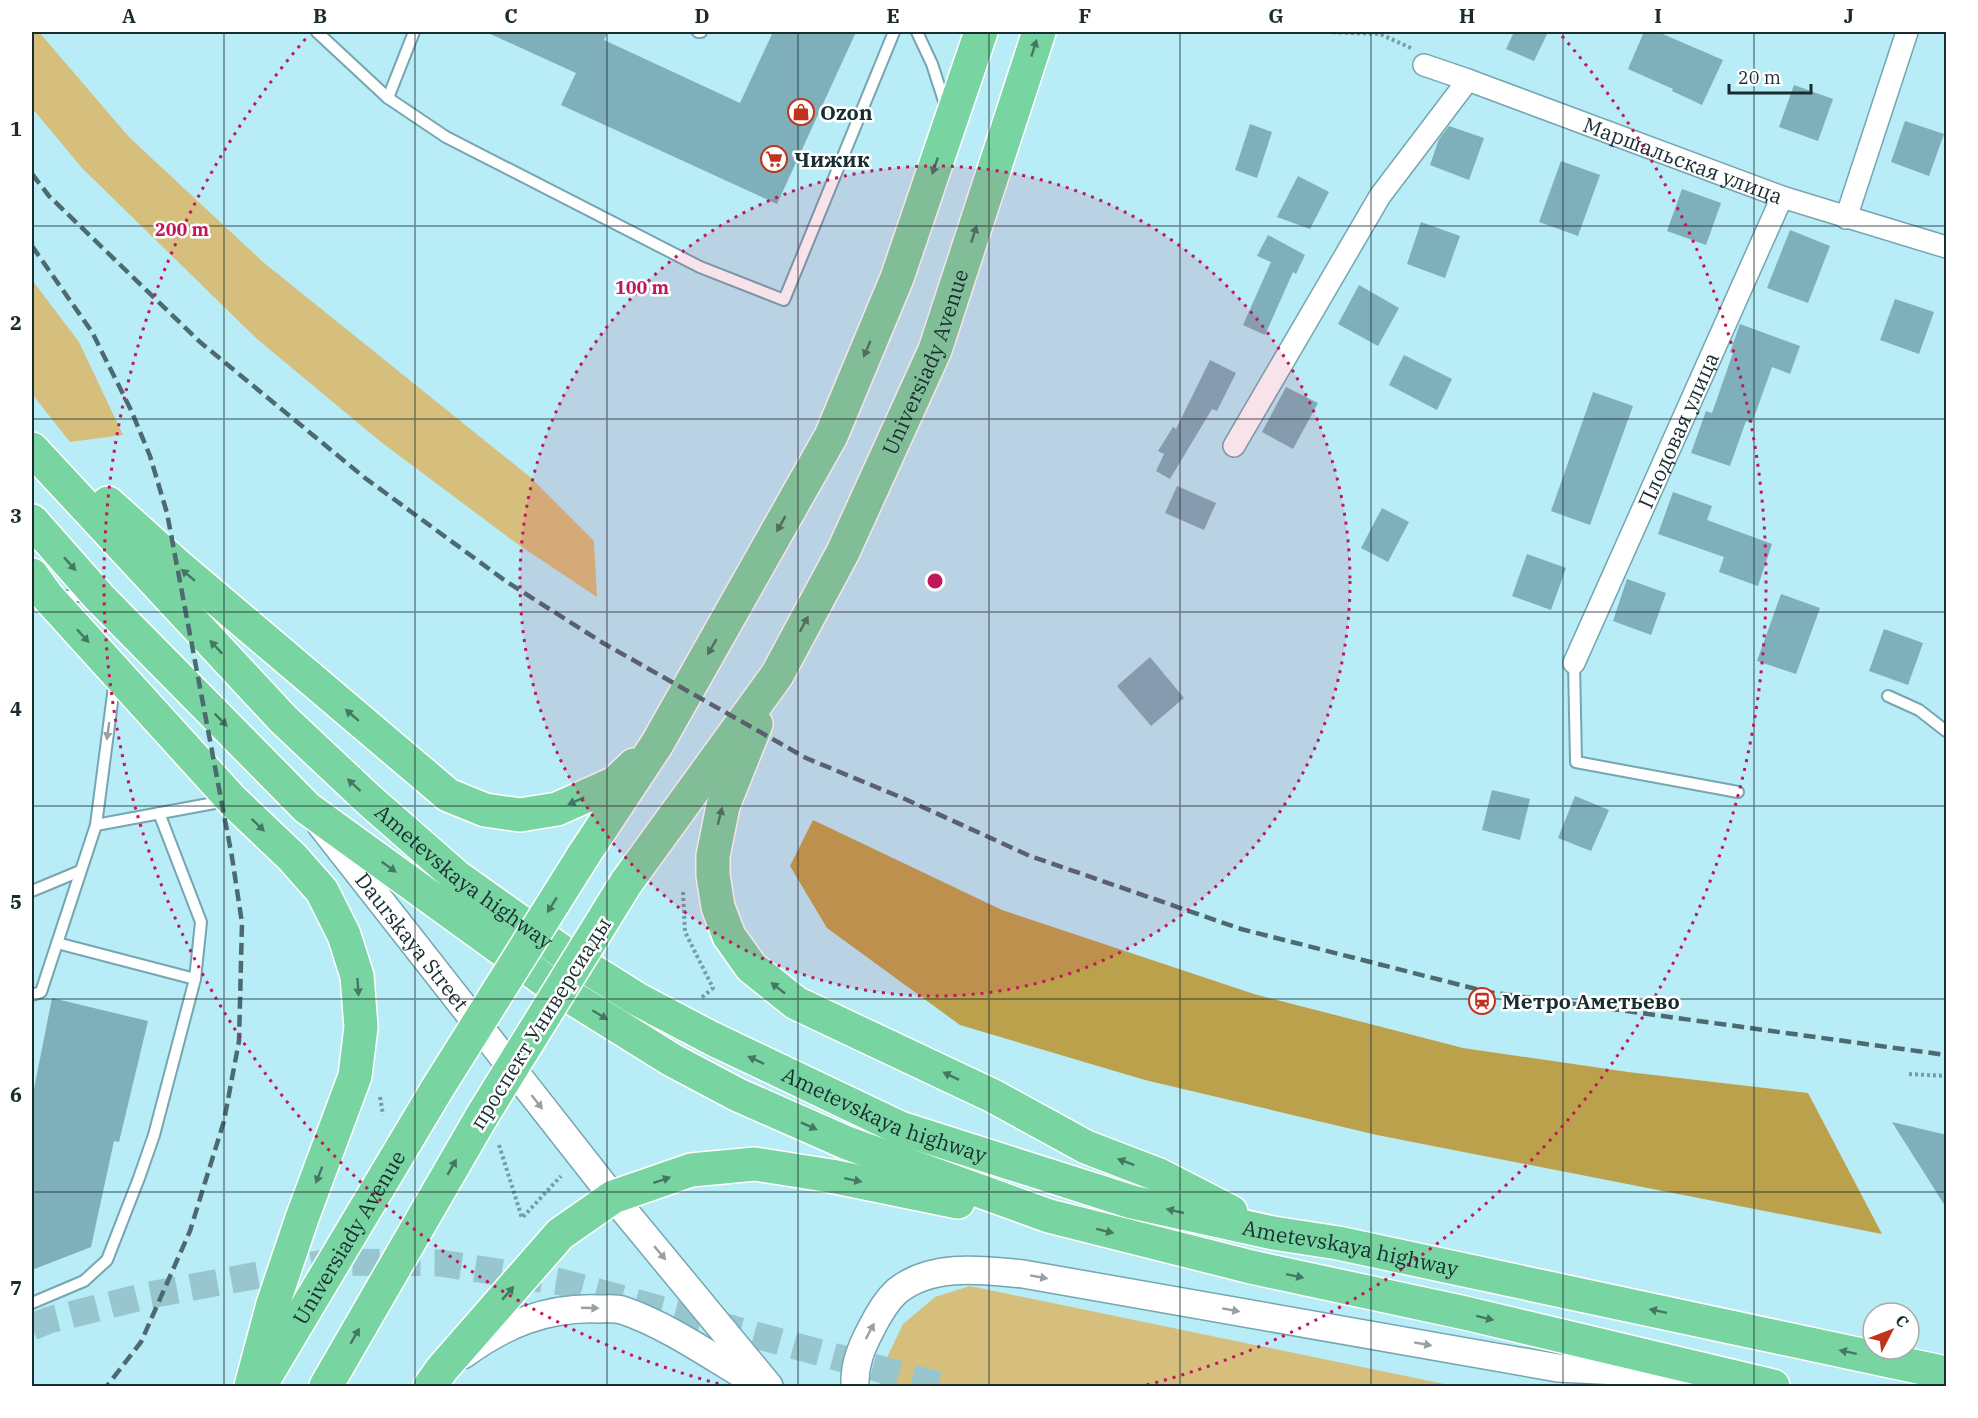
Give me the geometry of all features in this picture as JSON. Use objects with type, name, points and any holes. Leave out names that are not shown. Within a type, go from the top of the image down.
[{"type":"main road","points":[[32,433],[178,566],[448,795],[485,810],[520,815],[557,809],[615,783],[657,744],[831,436],[897,278],[981,32]]},
{"type":"main road","name":"Universiady Avenue","points":[[777,675],[843,552],[935,350],[1039,32]]},
{"type":"main road","name":"Ametevskaya highway","points":[[32,449],[283,719],[368,799],[457,877],[564,953],[618,988],[711,1038],[900,1128],[1132,1202],[1273,1233],[1338,1243],[1947,1373]]},
{"type":"main road","name":"Daurskaya Street","points":[[32,521],[99,597],[307,807]]},
{"type":"main road","points":[[37,591],[116,673],[232,800],[292,857],[322,891],[344,935],[357,976],[361,1027],[355,1076],[302,1218],[273,1304],[251,1386]]},
{"type":"main road","points":[[777,675],[723,806],[713,856],[713,875],[718,907],[729,936],[751,967],[796,1003],[993,1096],[1086,1147],[1159,1175],[1273,1233]]},
{"type":"main road","name":"проспект Универсиады","points":[[326,1386],[490,1129],[626,883],[777,675]]},
{"type":"main road","name":"Universiady Avenue","points":[[260,1386],[437,1089],[583,856],[657,744]]},
{"type":"main road","name":"Ametevskaya highway","points":[[307,807],[550,984],[672,1060],[738,1095],[847,1143],[1049,1216],[1251,1267],[1465,1313],[1773,1386]]},
{"type":"main road","points":[[436,1378],[560,1234],[613,1197],[691,1170],[754,1164],[831,1176],[974,1206],[1049,1216]]},
{"type":"street","points":[[1846,218],[1907,32]]},
{"type":"street","name":"Маршальская улица","points":[[1424,65],[1782,197],[1947,248]]},
{"type":"street","points":[[1234,446],[1380,195],[1468,80]]},
{"type":"street","name":"Плодовая улица","points":[[1574,663],[1782,197]]},
{"type":"street","name":"Daurskaya Street","points":[[307,807],[353,869],[613,1197],[770,1386]]},
{"type":"street","points":[[855,1386],[854,1374],[860,1349],[876,1319],[897,1292],[928,1274],[980,1270],[1023,1274],[1558,1368],[1729,1377]]},
{"type":"street","points":[[436,1378],[476,1345],[523,1320],[574,1308],[620,1309],[654,1323],[762,1386]]},
{"type":"lane","points":[[317,32],[388,98],[446,137],[690,262],[784,300],[894,32]]},
{"type":"lane","points":[[388,98],[414,32]]},
{"type":"lane","points":[[918,32],[932,64],[951,123]]},
{"type":"lane","points":[[37,591],[99,597]]},
{"type":"lane","points":[[1574,663],[1576,762],[1738,792]]},
{"type":"lane","points":[[32,995],[41,992],[96,825],[116,673]]},
{"type":"lane","points":[[1888,696],[1919,710],[1947,731]]},
{"type":"lane","points":[[96,825],[232,800]]},
{"type":"lane","points":[[32,1302],[84,1281],[106,1260],[140,1178],[154,1135],[195,979],[201,922],[159,813]]},
{"type":"lane","points":[[32,891],[80,871]]},
{"type":"lane","points":[[57,943],[195,979]]},
{"type":"path","points":[[1327,32],[1380,34],[1421,52],[1424,65]]},
{"type":"path","points":[[682,890],[685,932],[713,988],[694,1005]]},
{"type":"path","points":[[1909,1074],[1947,1076]]},
{"type":"path","points":[[490,1129],[522,1218],[567,1170]]},
{"type":"shaded area","points":[[32,32],[39,32],[129,137],[263,262],[530,477],[594,541],[597,597],[516,543],[381,442],[257,339],[82,168],[32,108]]},
{"type":"shaded area","points":[[32,280],[79,342],[123,435],[70,442],[32,394]]},
{"type":"shaded area","points":[[813,820],[1002,910],[1254,994],[1463,1048],[1628,1072],[1808,1093],[1882,1234],[1377,1135],[1145,1080],[960,1025],[827,928],[790,866]]},
{"type":"shaded area","points":[[970,1286],[1454,1386],[880,1386],[879,1374],[903,1324],[935,1297]]},
{"type":"building","points":[[486,32],[608,32],[604,40],[740,103],[773,32],[856,32],[777,204],[561,105],[576,73]]},
{"type":"building","points":[[1514,32],[1548,32],[1534,61],[1506,49]]},
{"type":"building","points":[[1644,32],[1658,32],[1723,60],[1702,105],[1628,69]]},
{"type":"building","points":[[1794,85],[1833,99],[1818,141],[1779,127]]},
{"type":"building","points":[[1905,121],[1944,134],[1929,176],[1891,162]]},
{"type":"building","points":[[1250,124],[1272,132],[1257,178],[1235,170]]},
{"type":"building","points":[[1449,126],[1484,138],[1469,180],[1430,165],[1439,139]]},
{"type":"building","points":[[1561,161],[1600,175],[1578,236],[1539,222]]},
{"type":"building","points":[[1298,176],[1329,192],[1310,229],[1277,217]]},
{"type":"building","points":[[1682,189],[1721,203],[1706,245],[1667,231]]},
{"type":"building","points":[[1421,222],[1460,236],[1445,278],[1407,264]]},
{"type":"building","points":[[1790,230],[1830,246],[1808,303],[1767,288]]},
{"type":"building","points":[[1268,235],[1305,255],[1296,274],[1293,272],[1265,335],[1243,325],[1271,262],[1257,256]]},
{"type":"building","points":[[1359,285],[1399,308],[1378,346],[1338,324]]},
{"type":"building","points":[[1895,299],[1934,312],[1919,354],[1880,340]]},
{"type":"building","points":[[1740,324],[1800,346],[1790,374],[1772,367],[1752,423],[1746,421],[1730,466],[1691,453],[1706,411],[1712,413],[1733,353],[1730,352]]},
{"type":"building","points":[[1404,355],[1452,379],[1437,410],[1389,385]]},
{"type":"building","points":[[1210,360],[1236,373],[1217,411],[1212,409],[1170,479],[1156,471],[1164,454],[1158,451],[1173,427],[1176,429]]},
{"type":"building","points":[[1286,387],[1318,403],[1293,449],[1262,432]]},
{"type":"building","points":[[1593,392],[1633,406],[1590,525],[1551,511]]},
{"type":"building","points":[[1177,486],[1216,503],[1204,530],[1165,513]]},
{"type":"building","points":[[1673,492],[1712,506],[1707,520],[1772,544],[1758,586],[1719,572],[1724,557],[1658,534]]},
{"type":"building","points":[[1382,508],[1409,522],[1388,562],[1361,548]]},
{"type":"building","points":[[1527,554],[1566,568],[1551,610],[1512,596]]},
{"type":"building","points":[[1627,579],[1666,593],[1651,635],[1613,621]]},
{"type":"building","points":[[1781,594],[1820,608],[1796,674],[1757,661]]},
{"type":"building","points":[[1884,629],[1923,643],[1908,685],[1869,671]]},
{"type":"building","points":[[1150,657],[1184,698],[1151,726],[1117,686]]},
{"type":"building","points":[[1492,790],[1530,799],[1520,840],[1482,830]]},
{"type":"building","points":[[1575,796],[1609,810],[1591,851],[1558,838]]},
{"type":"building","points":[[52,998],[148,1021],[119,1142],[114,1141],[91,1247],[32,1270],[32,1099]]},
{"type":"building","points":[[1892,1122],[1947,1135],[1947,1209]]},
{"type":"tunnel","points":[[32,1327],[49,1320],[150,1295],[329,1262],[440,1263],[561,1282],[942,1386]]},
{"type":"railway","points":[[32,174],[49,196],[200,342],[365,478],[507,582],[603,643],[806,758],[905,799],[1030,856],[1241,929],[1488,992],[1946,1055]]},
{"type":"railway","points":[[32,246],[92,332],[131,410],[150,456],[167,513],[232,857],[242,923],[239,1041],[224,1121],[190,1231],[141,1342],[107,1386]]},
{"type":"place","name":"Ozon","points":[[801,112]]},
{"type":"place","name":"Чижик","points":[[774,159]]},
{"type":"place","name":"Метро Аметьево","points":[[1482,1001]]}]
